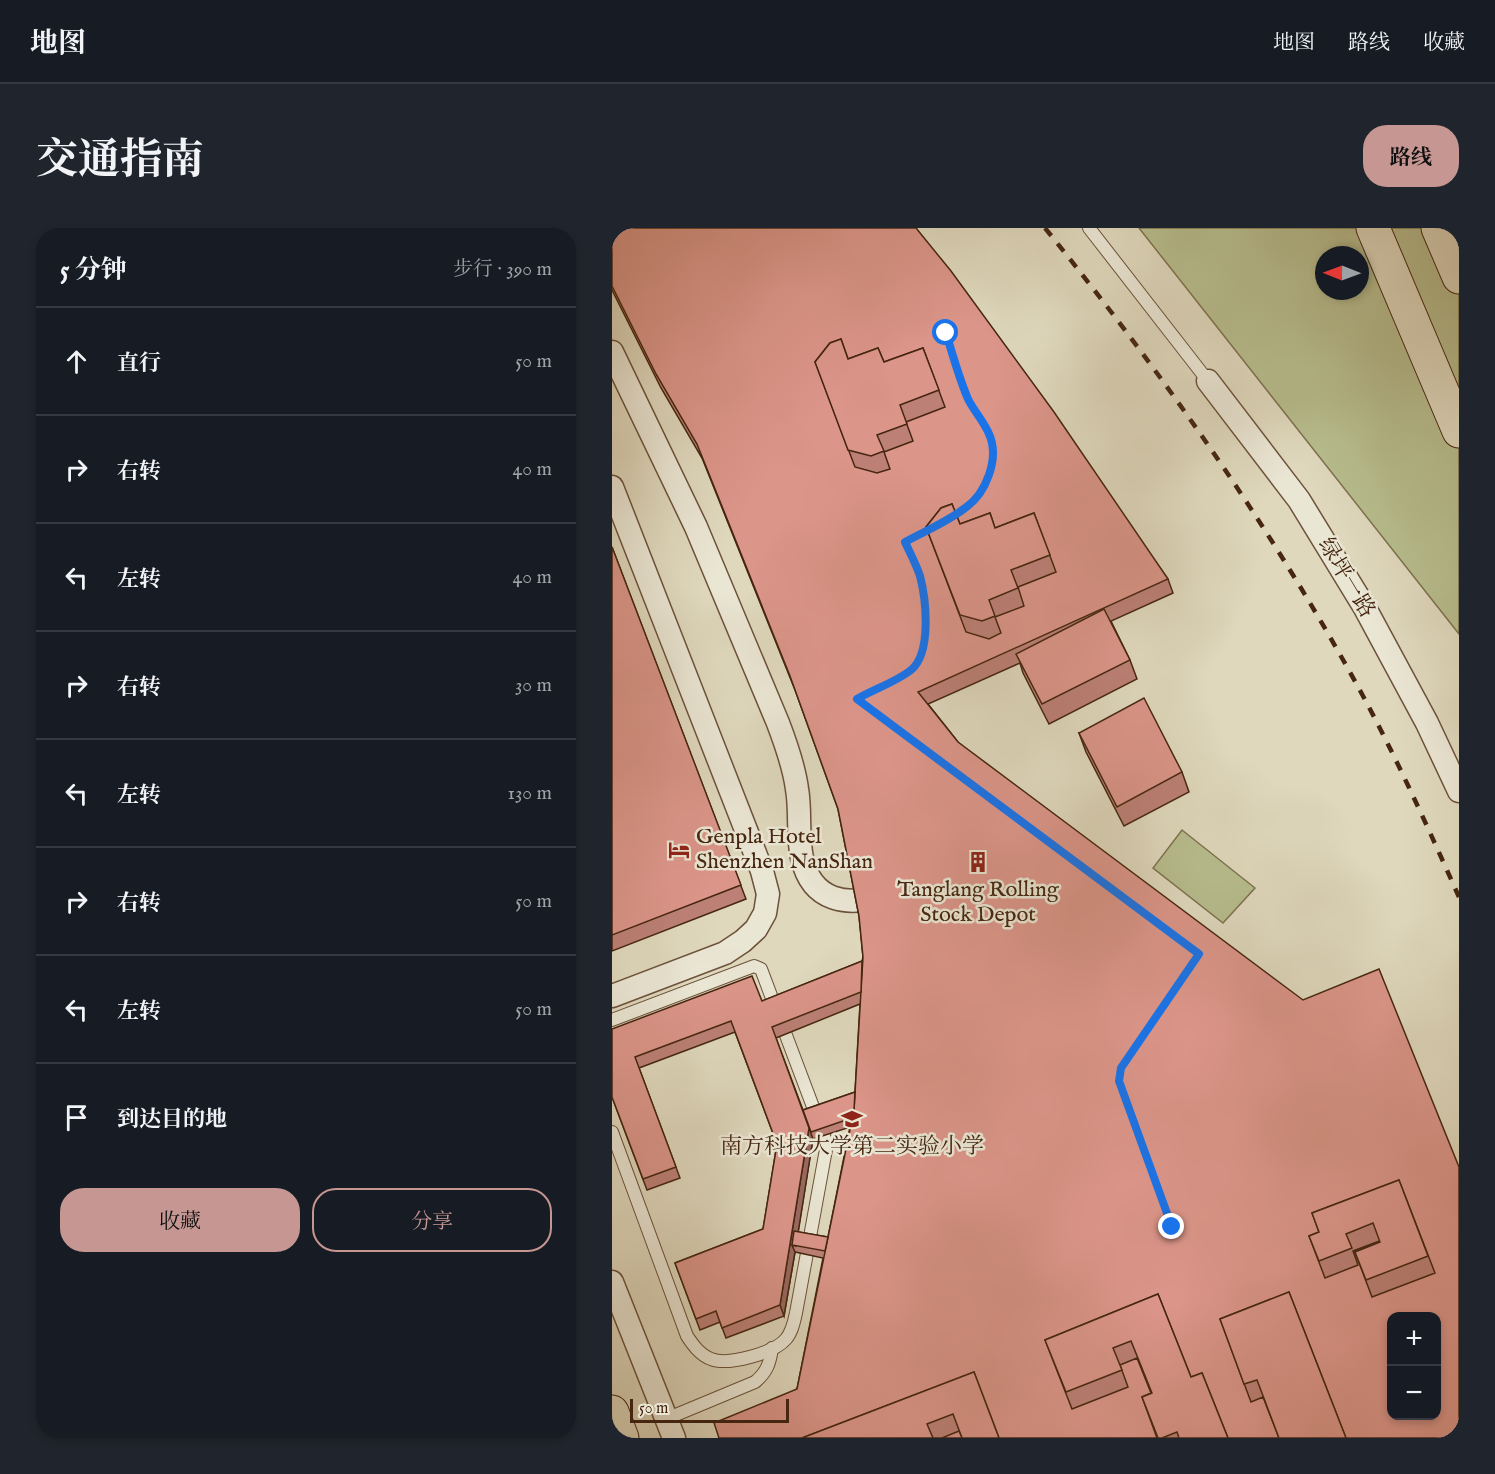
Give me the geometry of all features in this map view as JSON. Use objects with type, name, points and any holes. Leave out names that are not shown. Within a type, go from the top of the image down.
[{"type":"main road","points":[[1373,228],[1459,431]]},
{"type":"main road","points":[[1438,228],[1459,277]]},
{"type":"main road","points":[[612,1412],[622,1438]]},
{"type":"street","points":[[612,352],[696,527],[788,751],[797,787],[802,858],[810,878],[823,892],[841,901],[858,902],[902,888]]},
{"type":"street","name":"绿坪一路","points":[[1208,381],[1299,500],[1353,589],[1427,723],[1459,791]]},
{"type":"street","points":[[612,486],[758,860],[768,894],[765,914],[756,929],[744,941],[725,953],[612,996]]},
{"type":"street","points":[[612,1282],[670,1428]]},
{"type":"lane","points":[[1089,228],[1208,381]]},
{"type":"lane","points":[[612,1020],[754,966],[761,969],[827,1143],[792,1329],[785,1341],[743,1360],[728,1362],[711,1359],[697,1349],[687,1336],[612,1132]]},
{"type":"lane","points":[[670,1428],[764,1375],[770,1364],[772,1348]]},
{"type":"green space","points":[[1139,228],[1459,228],[1459,634]]},
{"type":"green space","points":[[1182,830],[1255,888],[1223,923],[1153,868]]},
{"type":"building","name":"Tanglang Rolling Stock Depot","points":[[612,228],[916,228],[951,271],[1054,412],[1168,579],[918,692],[958,742],[1303,1000],[1379,969],[1459,1167],[1459,1438],[1346,1438],[1289,1292],[1220,1319],[1251,1402],[1263,1397],[1279,1438],[1228,1438],[1202,1373],[1191,1377],[1158,1294],[1045,1340],[1072,1409],[1128,1387],[1120,1365],[1137,1358],[1151,1393],[1142,1397],[1157,1438],[999,1438],[974,1372],[802,1438],[719,1438],[714,1423],[797,1389],[854,1110],[863,957],[859,916],[838,809],[790,676],[697,444],[656,374],[612,286]],"holes":[[[841,339],[848,359],[878,348],[884,362],[923,348],[945,407],[906,422],[913,441],[884,452],[890,469],[877,473],[855,467],[815,362],[830,343]],[[952,504],[960,524],[990,513],[995,528],[1034,513],[1056,572],[1018,587],[1024,606],[995,617],[1001,633],[989,639],[966,632],[926,527],[941,508]],[[1399,1180],[1435,1273],[1372,1297],[1355,1252],[1379,1241],[1353,1251],[1358,1265],[1325,1278],[1309,1236],[1319,1232],[1312,1213]]]},
{"type":"building","points":[[841,339],[848,359],[878,348],[884,362],[923,348],[939,390],[900,405],[907,424],[877,435],[884,451],[871,456],[848,450],[815,362],[830,343]]},
{"type":"building","points":[[952,504],[960,524],[990,513],[995,528],[1034,513],[1050,555],[1011,570],[1018,588],[989,600],[995,616],[982,621],[960,615],[926,527],[941,508]]},
{"type":"building","name":"Genpla Hotel Shenzhen NanShan","points":[[612,547],[741,885],[612,935]]},
{"type":"building","points":[[1104,609],[1130,660],[1042,704],[1016,654]]},
{"type":"building","points":[[1144,698],[1182,772],[1117,807],[1079,733]]},
{"type":"building","points":[[862,961],[861,992],[772,1027],[809,1128],[780,1305],[722,1328],[716,1311],[696,1319],[675,1263],[763,1229],[777,1144],[731,1021],[635,1057],[676,1167],[643,1179],[612,1097],[612,1029],[752,976],[762,1001]]},
{"type":"building","points":[[855,1092],[852,1118],[811,1132],[803,1110]]},
{"type":"building","points":[[1399,1180],[1428,1256],[1366,1280],[1355,1252],[1380,1242],[1373,1223],[1346,1234],[1352,1248],[1319,1261],[1309,1236],[1319,1232],[1312,1213]]},
{"type":"building","points":[[794,1231],[828,1237],[825,1251],[792,1245]]},
{"type":"building","points":[[1289,1292],[1346,1438],[1279,1438],[1257,1380],[1244,1384],[1220,1319]]},
{"type":"building","points":[[1158,1294],[1191,1377],[1202,1373],[1228,1438],[1179,1438],[1177,1432],[1158,1438],[1142,1397],[1152,1393],[1131,1341],[1113,1348],[1122,1370],[1066,1392],[1045,1340]]},
{"type":"building","points":[[974,1372],[999,1438],[962,1438],[953,1414],[927,1424],[933,1438],[802,1438]]},
{"type":"building","points":[[959,1431],[962,1438],[942,1438]]},
{"type":"railway","points":[[1045,228],[1174,397],[1215,455],[1292,574],[1376,721],[1459,897]]},
{"type":"place","name":"Genpla Hotel Shenzhen NanShan","points":[[679,850]]},
{"type":"place","name":"Tanglang Rolling Stock Depot","points":[[978,862]]},
{"type":"place","name":"南方科技大学第二实验小学","points":[[852,1119]]},
{"type":"route","points":[[946,333],[969,400],[990,436],[993,452],[991,467],[985,484],[966,508],[905,542],[919,575],[925,601],[925,631],[921,653],[912,669],[857,699],[1199,954],[1121,1068],[1119,1081],[1172,1227]]}]
